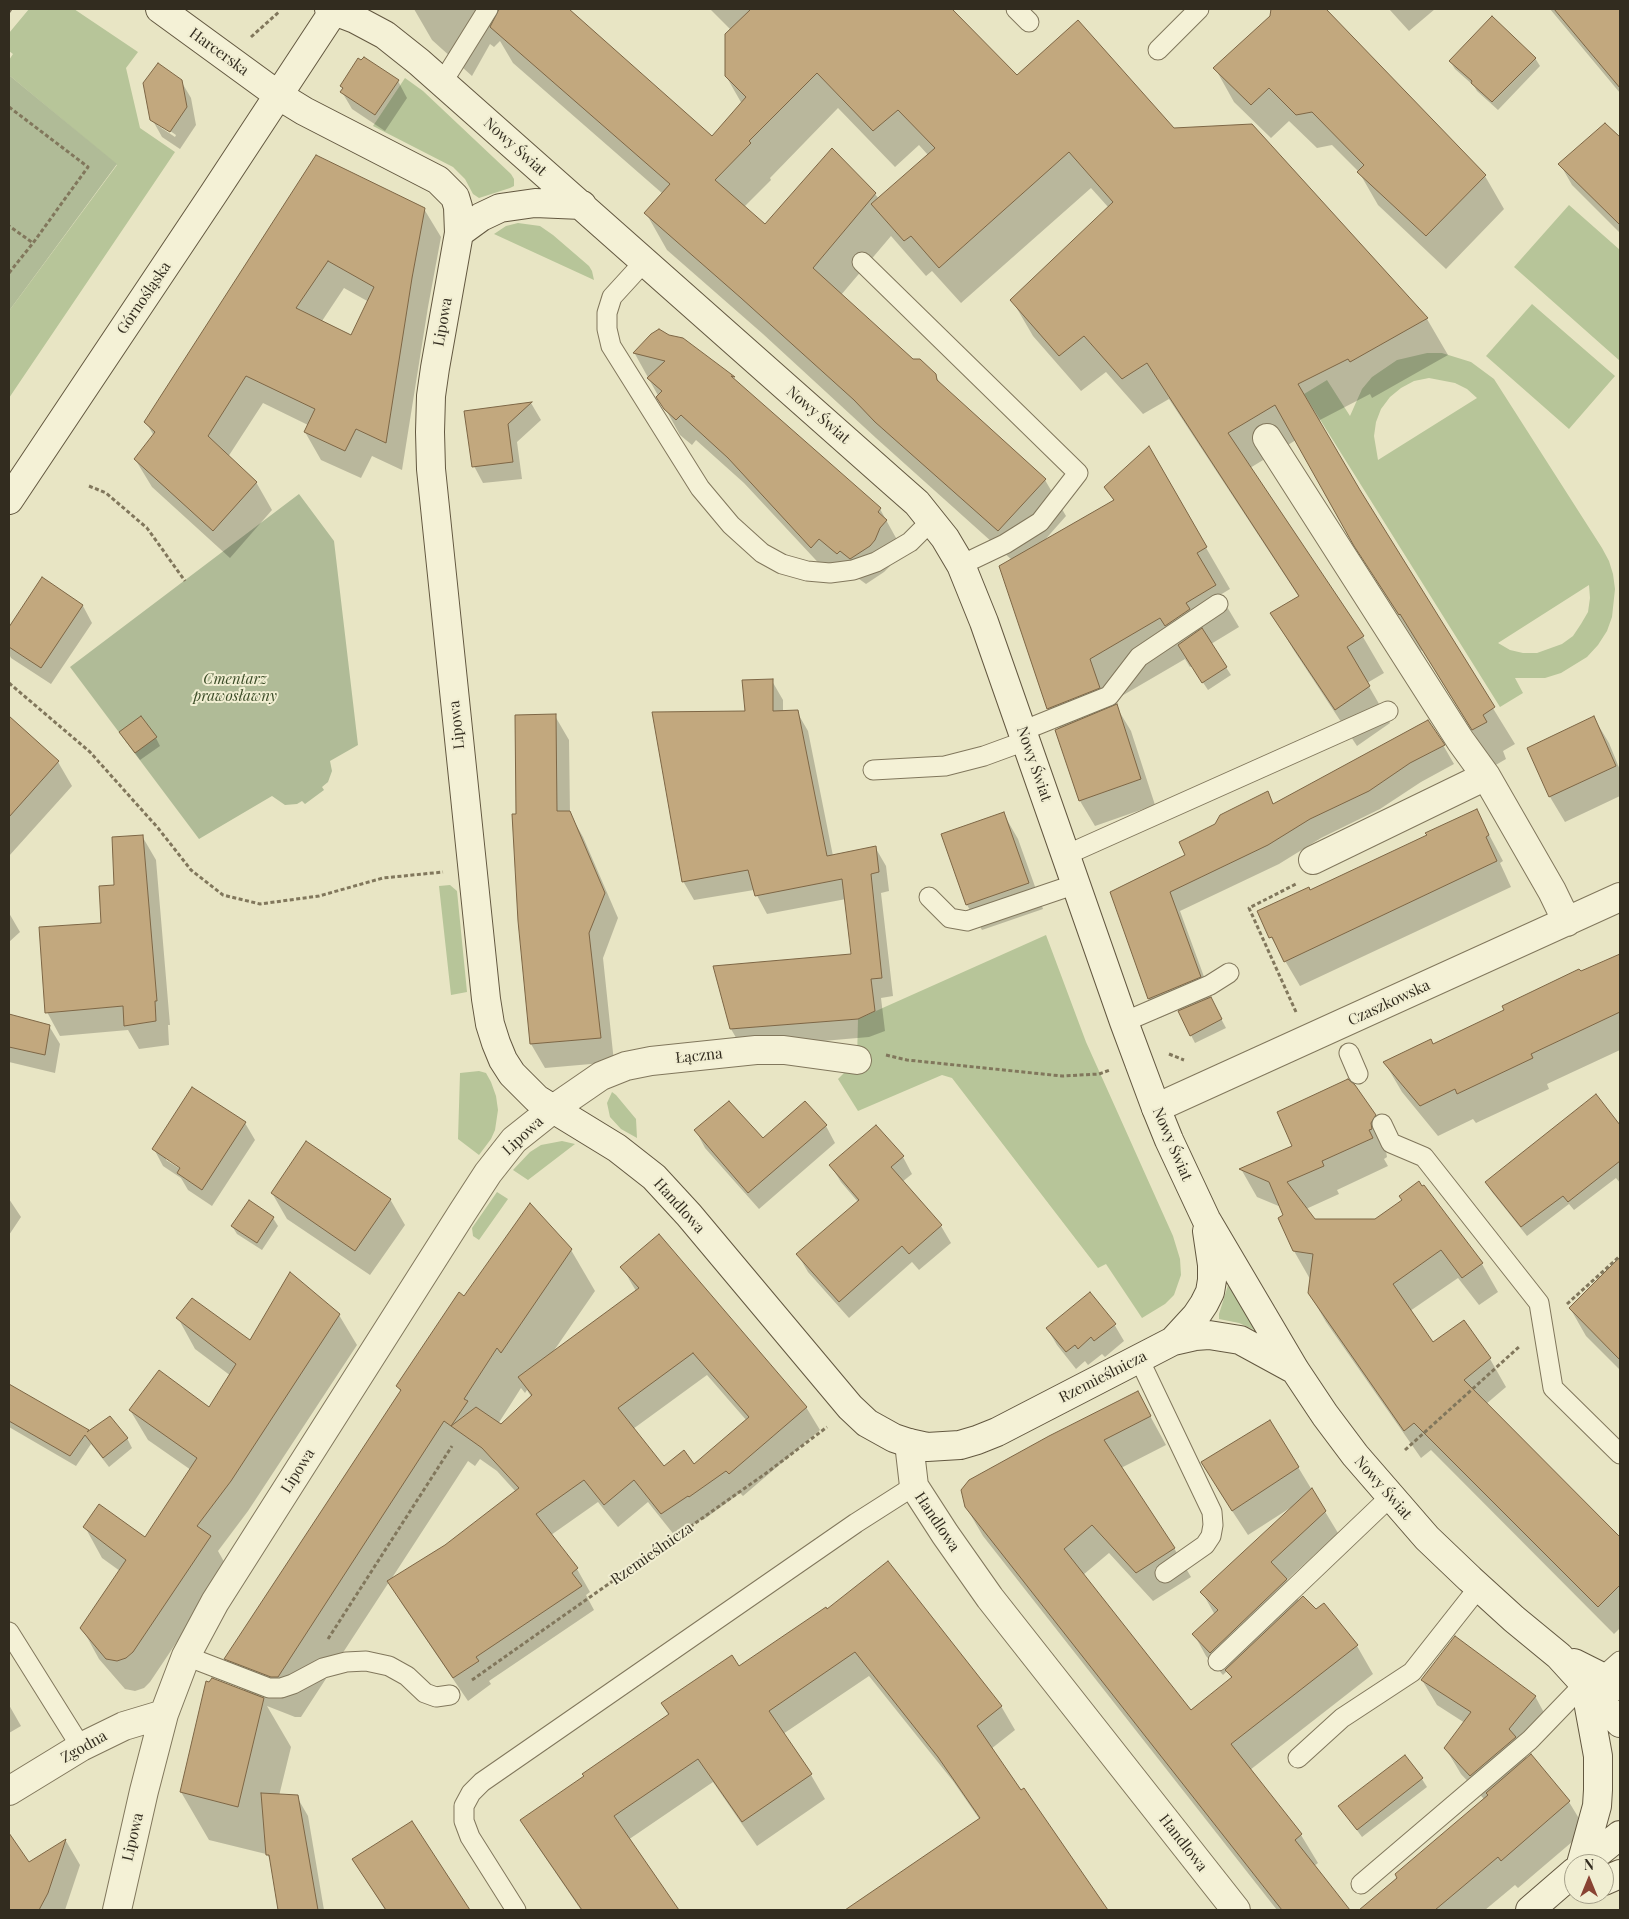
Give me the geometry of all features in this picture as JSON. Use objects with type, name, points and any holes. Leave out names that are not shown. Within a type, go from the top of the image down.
[{"type":"street","name":"Harcerska","points":[[160,9],[278,95]]},
{"type":"street","name":"Górnośląska","points":[[9,500],[278,95],[332,9]]},
{"type":"street","name":"Nowy Świat","points":[[332,9],[355,19],[403,48],[892,480],[917,503],[946,538],[961,565],[981,613],[1076,884],[1136,1018],[1156,1108],[1206,1219],[1295,1370],[1325,1415],[1390,1498],[1428,1538],[1514,1619],[1559,1656],[1607,1677],[1620,1723]]},
{"type":"street","points":[[278,95],[320,120],[438,180],[454,197],[460,220],[459,233]]},
{"type":"street","points":[[459,233],[481,216],[500,208],[535,203],[582,205]]},
{"type":"street","name":"Lipowa","points":[[117,1910],[164,1714],[186,1656],[215,1602],[488,1173],[514,1140],[553,1109],[530,1093],[512,1074],[503,1060],[496,1043],[490,1024],[486,999],[472,869],[434,511],[430,432],[435,368],[459,233]]},
{"type":"street","points":[[1267,438],[1460,740],[1486,776],[1552,891],[1567,922]]},
{"type":"street","points":[[1313,860],[1486,776]]},
{"type":"street","name":"Czaszkowska","points":[[1156,1108],[1620,897]]},
{"type":"street","name":"Łączna","points":[[553,1109],[601,1076],[626,1066],[651,1061],[756,1050],[784,1050],[870,1057]]},
{"type":"street","name":"Handlowa","points":[[553,1109],[617,1148],[641,1166],[669,1193],[850,1407],[867,1423],[880,1431],[909,1443],[914,1486],[990,1598],[1236,1910]]},
{"type":"street","points":[[1173,1341],[1196,1316],[1210,1292],[1212,1265],[1206,1219]]},
{"type":"street","name":"Rzemieślnicza","points":[[909,1443],[944,1447],[977,1440],[997,1432],[1173,1341],[1202,1335],[1224,1336],[1240,1340],[1295,1370]]},
{"type":"street","points":[[1585,1854],[1597,1806],[1598,1756],[1607,1677]]},
{"type":"street","name":"Zgodna","points":[[9,1791],[81,1747],[124,1726],[164,1714]]},
{"type":"street","points":[[1595,1854],[1620,1835]]},
{"type":"street","points":[[1530,1910],[1564,1881]]},
{"type":"street","points":[[1537,1910],[1564,1898]]},
{"type":"lane","points":[[442,82],[488,9]]},
{"type":"lane","points":[[1158,50],[1199,9]]},
{"type":"lane","points":[[644,262],[612,297],[607,313],[607,329],[611,346],[700,488],[731,525],[749,542],[782,564],[807,571],[838,572],[853,570],[876,562],[910,542],[932,520]]},
{"type":"lane","points":[[862,262],[1078,473],[1040,522],[1005,544],[961,565]]},
{"type":"lane","points":[[873,770],[945,766],[984,756],[1109,696],[1139,657],[1218,604]]},
{"type":"lane","points":[[1066,855],[1388,711]]},
{"type":"lane","points":[[929,897],[950,918],[967,921],[1076,884]]},
{"type":"lane","points":[[1136,1018],[1210,985],[1229,973]]},
{"type":"lane","points":[[1349,1054],[1358,1074]]},
{"type":"lane","points":[[1382,1124],[1391,1143],[1424,1157],[1540,1303],[1553,1388],[1620,1454]]},
{"type":"lane","points":[[1138,1358],[1212,1512],[1213,1525],[1211,1536],[1205,1544],[1165,1573]]},
{"type":"lane","points":[[516,1910],[470,1837],[464,1821],[464,1806],[471,1793],[482,1782],[914,1486]]},
{"type":"lane","points":[[1218,1661],[1390,1498]]},
{"type":"lane","points":[[1298,1758],[1342,1718],[1412,1672],[1479,1587]]},
{"type":"lane","points":[[9,1632],[81,1747]]},
{"type":"lane","points":[[186,1656],[269,1688],[281,1688],[293,1684],[323,1668],[346,1662],[366,1661],[389,1666],[407,1676],[425,1693],[436,1697],[450,1695]]},
{"type":"lane","points":[[1361,1884],[1607,1677]]},
{"type":"path","points":[[9,12],[12,9]]},
{"type":"path","points":[[251,37],[280,11]]},
{"type":"path","points":[[9,107],[88,167],[9,273]]},
{"type":"path","points":[[9,226],[33,243]]},
{"type":"path","points":[[89,486],[106,493],[147,528],[185,581]]},
{"type":"path","points":[[9,683],[90,752],[158,828],[191,870],[223,895],[260,904],[320,896],[383,878],[472,869]]},
{"type":"path","points":[[1297,1015],[1249,908],[1307,878],[1313,860]]},
{"type":"path","points":[[1136,1018],[1156,1037],[1165,1052],[1181,1060],[1190,1061]]},
{"type":"path","points":[[870,1057],[1062,1076],[1099,1074],[1111,1070]]},
{"type":"path","points":[[1405,1450],[1620,1256]]},
{"type":"path","name":"Rzemieślnicza","points":[[450,1695],[765,1474],[850,1407]]},
{"type":"path","points":[[304,1677],[452,1446]]},
{"type":"green space","points":[[29,9],[74,9],[138,52],[126,68],[140,128],[175,152],[9,398],[9,311],[117,165],[9,75],[9,60],[13,54],[9,51],[9,33]]},
{"type":"green space","points":[[9,75],[117,164],[9,311]]},
{"type":"green space","points":[[405,78],[423,91],[511,174],[514,179],[514,186],[479,198],[473,194],[465,179],[453,167],[373,126]]},
{"type":"green space","points":[[1569,205],[1620,250],[1620,361],[1514,267]]},
{"type":"green space","points":[[518,223],[540,226],[553,235],[589,266],[594,280],[494,234],[506,226]]},
{"type":"green space","points":[[1532,304],[1615,376],[1569,429],[1486,356]]},
{"type":"green space","points":[[1427,353],[1442,353],[1471,362],[1494,379],[1602,548],[1613,574],[1615,589],[1612,617],[1607,631],[1598,645],[1587,657],[1561,673],[1545,678],[1515,678],[1523,693],[1500,707],[1304,394],[1327,380],[1350,416],[1362,389],[1372,377],[1397,360]],"holes":[[[1429,378],[1455,383],[1467,389],[1477,398],[1378,460],[1374,436],[1376,422],[1381,409],[1390,397],[1401,388],[1414,381]],[[1589,585],[1588,612],[1573,636],[1562,644],[1537,653],[1523,653],[1510,650],[1498,643]]]},
{"type":"green space","name":"Cmentarz prawosławny","points":[[299,494],[334,541],[358,745],[330,761],[332,771],[328,782],[322,787],[324,790],[305,804],[302,801],[297,804],[285,805],[272,796],[199,839],[70,667]]},
{"type":"green space","points":[[450,885],[457,891],[467,992],[451,995],[439,886]]},
{"type":"green space","points":[[1046,935],[1086,1042],[1173,1236],[1180,1259],[1181,1275],[1174,1295],[1165,1304],[1142,1318],[1106,1264],[1098,1268],[952,1078],[942,1075],[858,1111],[838,1079],[857,1060],[858,1019]]},
{"type":"green space","points":[[479,1071],[486,1073],[491,1082],[498,1110],[495,1130],[479,1155],[458,1139],[460,1073]]},
{"type":"green space","points":[[612,1092],[636,1119],[637,1138],[621,1129],[610,1117],[607,1103]]},
{"type":"green space","points":[[562,1141],[575,1144],[528,1180],[513,1170],[530,1152],[541,1145]]},
{"type":"green space","points":[[497,1192],[508,1199],[479,1240],[473,1236],[472,1228]]},
{"type":"green space","points":[[1229,1282],[1259,1332],[1239,1323],[1219,1319]]},
{"type":"building","points":[[499,9],[569,9],[712,136],[746,97],[725,76],[725,34],[751,9],[952,9],[1017,75],[1078,20],[1174,128],[1252,124],[1428,318],[1350,362],[1348,359],[1298,384],[1360,490],[1495,707],[1483,715],[1487,722],[1472,730],[1400,614],[1354,546],[1275,405],[1228,433],[1364,636],[1347,647],[1370,686],[1335,710],[1270,613],[1299,596],[1147,363],[1122,379],[1084,336],[1059,356],[1010,300],[1113,202],[1069,152],[939,268],[911,236],[904,241],[871,204],[935,148],[898,110],[873,131],[817,73],[749,141],[751,143],[715,180],[765,224],[832,148],[876,193],[813,268],[913,359],[920,359],[936,374],[937,380],[1046,479],[998,531],[875,422],[854,400],[741,298],[644,213],[670,184],[490,27]]},
{"type":"building","points":[[1271,9],[1326,9],[1486,175],[1426,236],[1357,172],[1364,165],[1312,112],[1296,115],[1269,88],[1251,105],[1213,68],[1270,16]]},
{"type":"building","points":[[1554,9],[1620,9],[1620,88]]},
{"type":"building","points":[[1492,16],[1536,58],[1492,102],[1449,61]]},
{"type":"building","points":[[364,57],[399,80],[375,115],[340,92],[343,88],[340,86],[358,58],[361,60]]},
{"type":"building","points":[[158,63],[182,80],[187,107],[170,132],[150,120],[143,83]]},
{"type":"building","points":[[1605,123],[1620,137],[1620,225],[1558,164]]},
{"type":"building","points":[[316,155],[425,208],[386,443],[356,429],[345,451],[304,432],[315,409],[246,376],[208,436],[257,482],[213,531],[134,459],[155,432],[144,422]],"holes":[[[328,261],[374,287],[351,335],[296,308]]]},
{"type":"building","points":[[659,329],[669,335],[683,338],[735,377],[731,376],[881,508],[878,512],[887,520],[870,546],[850,559],[840,551],[837,554],[819,539],[811,548],[728,458],[681,415],[676,420],[664,409],[656,397],[662,391],[647,378],[665,361],[633,353],[651,334]]},
{"type":"building","points":[[532,402],[508,424],[513,462],[472,467],[464,411]]},
{"type":"building","points":[[1149,446],[1207,547],[1197,553],[1216,585],[1186,603],[1190,609],[1165,626],[1160,618],[1090,659],[1100,688],[1047,709],[999,566],[1114,500],[1104,487]]},
{"type":"building","points":[[42,577],[83,605],[41,668],[9,647],[9,627]]},
{"type":"building","points":[[1202,628],[1227,667],[1202,683],[1178,645]]},
{"type":"building","points":[[773,679],[773,711],[798,710],[827,856],[876,846],[879,872],[871,874],[882,978],[871,979],[875,1011],[858,1019],[730,1029],[713,966],[851,954],[842,879],[755,896],[748,870],[682,882],[652,712],[745,711],[742,680]]},
{"type":"building","points":[[1117,704],[1141,779],[1079,801],[1055,730]]},
{"type":"building","points":[[556,714],[557,811],[570,811],[605,893],[589,933],[601,1038],[530,1044],[518,921],[512,814],[516,814],[515,715]]},
{"type":"building","points":[[9,716],[59,761],[9,817]]},
{"type":"building","points":[[141,716],[157,737],[135,753],[119,732]]},
{"type":"building","points":[[1594,716],[1616,766],[1549,797],[1527,748]]},
{"type":"building","points":[[1428,720],[1445,745],[1410,763],[1369,791],[1310,819],[1268,845],[1170,892],[1201,977],[1148,999],[1110,892],[1185,855],[1179,842],[1215,824],[1220,815],[1268,791],[1273,804]]},
{"type":"building","points":[[1477,809],[1489,835],[1486,837],[1497,861],[1284,962],[1272,937],[1269,938],[1257,911],[1309,887],[1310,890],[1427,835],[1425,833]]},
{"type":"building","points":[[1004,812],[1029,883],[966,905],[941,834]]},
{"type":"building","points":[[143,835],[157,1001],[155,1001],[156,1021],[124,1026],[123,1006],[45,1013],[39,927],[101,923],[99,886],[114,885],[112,837]]},
{"type":"building","points":[[1620,954],[1620,1012],[1531,1054],[1533,1058],[1457,1094],[1455,1089],[1420,1106],[1383,1062],[1431,1039],[1433,1044],[1504,1010],[1502,1006],[1579,969],[1581,971]]},
{"type":"building","points":[[1211,997],[1222,1019],[1190,1036],[1178,1011]]},
{"type":"building","points":[[9,1014],[50,1025],[45,1055],[9,1047]]},
{"type":"building","points":[[1348,1079],[1355,1085],[1376,1115],[1371,1123],[1372,1129],[1369,1130],[1373,1138],[1322,1161],[1324,1166],[1287,1182],[1315,1219],[1375,1219],[1402,1200],[1399,1196],[1419,1181],[1483,1263],[1462,1278],[1441,1250],[1393,1284],[1433,1342],[1464,1320],[1491,1358],[1464,1380],[1620,1537],[1620,1585],[1598,1607],[1414,1423],[1404,1431],[1308,1293],[1313,1254],[1293,1251],[1278,1218],[1283,1215],[1269,1182],[1239,1169],[1292,1146],[1277,1112]]},
{"type":"building","points":[[192,1087],[246,1122],[202,1190],[177,1173],[180,1168],[152,1149]]},
{"type":"building","points":[[1596,1094],[1620,1125],[1620,1161],[1568,1202],[1563,1196],[1521,1227],[1485,1182]]},
{"type":"building","points":[[729,1101],[763,1138],[805,1101],[827,1125],[748,1193],[694,1130]]},
{"type":"building","points":[[876,1125],[904,1156],[891,1167],[942,1225],[909,1254],[902,1246],[839,1302],[796,1254],[859,1200],[829,1165]]},
{"type":"building","points":[[306,1141],[391,1199],[355,1251],[271,1193]]},
{"type":"building","points":[[249,1200],[274,1217],[257,1243],[231,1226]]},
{"type":"building","points":[[530,1203],[572,1249],[501,1353],[497,1348],[464,1399],[468,1401],[451,1426],[444,1421],[278,1677],[271,1677],[224,1659],[401,1390],[396,1386],[459,1292],[464,1296]]},
{"type":"building","points":[[659,1234],[807,1407],[729,1474],[726,1471],[661,1514],[634,1480],[604,1505],[584,1480],[536,1514],[578,1568],[572,1573],[582,1586],[476,1657],[479,1661],[453,1678],[387,1581],[445,1545],[519,1488],[482,1448],[451,1426],[476,1407],[501,1424],[532,1395],[518,1377],[639,1288],[620,1267]],"holes":[[[693,1353],[749,1417],[694,1464],[684,1450],[664,1466],[618,1408]]]},
{"type":"building","points":[[1620,1257],[1620,1360],[1569,1308]]},
{"type":"building","points":[[290,1272],[340,1314],[231,1481],[197,1526],[211,1536],[133,1652],[126,1658],[117,1661],[106,1659],[80,1628],[126,1560],[83,1527],[99,1504],[145,1537],[197,1458],[129,1410],[159,1370],[209,1407],[236,1364],[176,1318],[192,1298],[250,1340]]},
{"type":"building","points":[[1090,1292],[1116,1324],[1094,1341],[1091,1337],[1078,1349],[1075,1345],[1066,1352],[1046,1328]]},
{"type":"building","points":[[9,1384],[89,1430],[87,1432],[110,1416],[128,1438],[103,1458],[85,1435],[70,1456],[9,1421]]},
{"type":"building","points":[[1138,1391],[1151,1416],[1104,1440],[1175,1548],[1136,1573],[1092,1525],[1064,1549],[1191,1710],[1232,1677],[1225,1670],[1303,1596],[1316,1609],[1324,1603],[1358,1645],[1231,1744],[1302,1834],[1295,1840],[1350,1910],[1282,1910],[965,1507],[961,1490],[969,1480],[1049,1436]]},
{"type":"building","points":[[1270,1420],[1299,1467],[1232,1511],[1201,1462]]},
{"type":"building","points":[[1312,1488],[1326,1511],[1271,1562],[1287,1579],[1210,1653],[1192,1634],[1218,1610],[1200,1592]]},
{"type":"building","points":[[888,1561],[1002,1706],[977,1726],[1021,1790],[1024,1788],[1108,1910],[845,1910],[980,1818],[938,1757],[855,1652],[769,1711],[812,1774],[742,1822],[698,1759],[614,1816],[679,1910],[582,1910],[520,1820],[584,1776],[582,1774],[669,1714],[661,1703],[732,1655],[739,1666],[826,1607],[827,1609]]},
{"type":"building","points":[[1455,1636],[1536,1696],[1509,1729],[1516,1737],[1470,1776],[1444,1748],[1471,1712],[1421,1680]]},
{"type":"building","points":[[212,1678],[264,1698],[238,1807],[180,1792],[206,1681],[209,1682]]},
{"type":"building","points":[[1531,1754],[1570,1801],[1501,1861],[1498,1857],[1435,1910],[1359,1910],[1397,1878],[1395,1874],[1488,1795],[1486,1793]]},
{"type":"building","points":[[1405,1755],[1423,1778],[1357,1830],[1338,1806]]},
{"type":"building","points":[[261,1793],[298,1795],[318,1910],[278,1910],[269,1855],[266,1855]]},
{"type":"building","points":[[412,1821],[470,1910],[386,1910],[352,1859]]},
{"type":"building","points":[[9,1833],[29,1862],[66,1839],[48,1893],[39,1910],[9,1910]]}]
